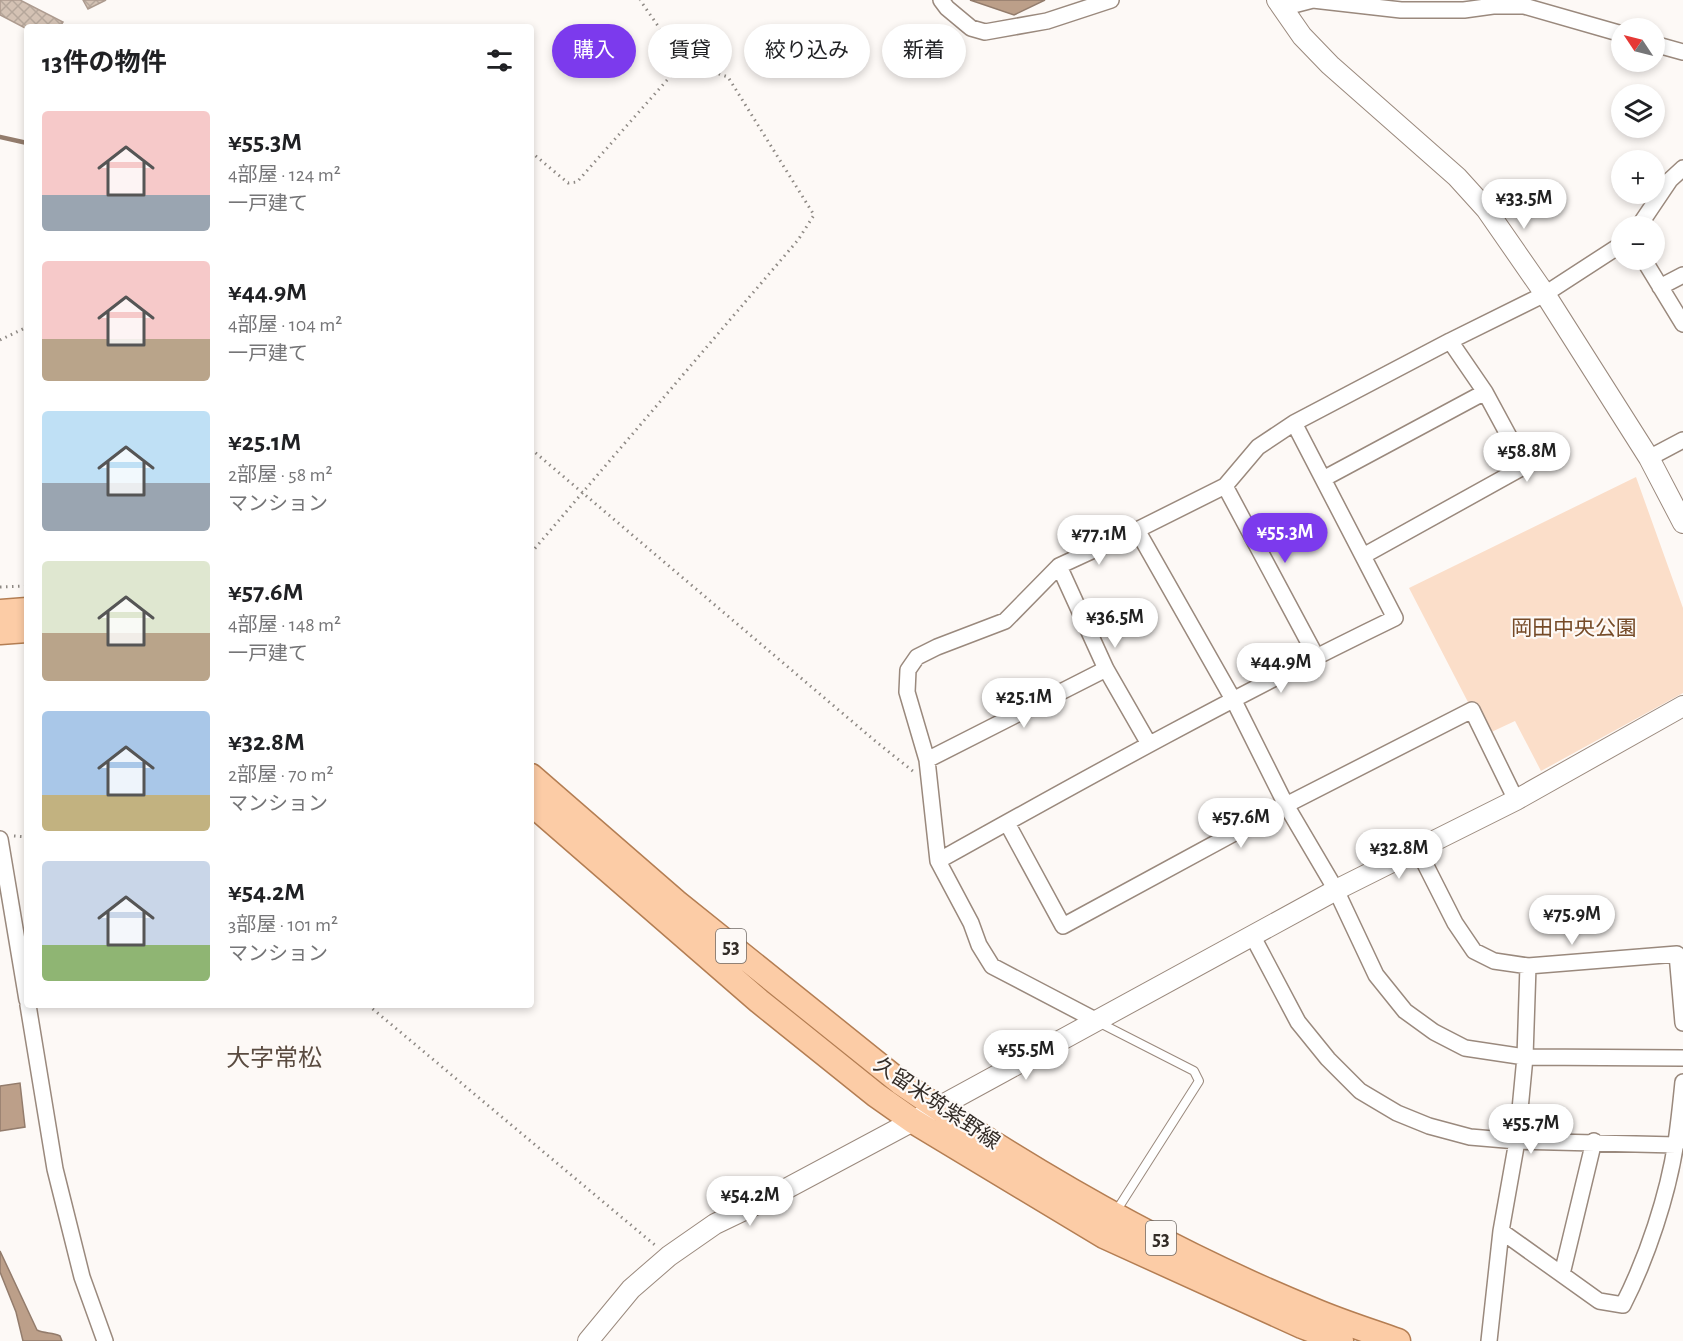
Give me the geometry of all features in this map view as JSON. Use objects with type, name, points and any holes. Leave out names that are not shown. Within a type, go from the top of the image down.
[{"type":"main road","points":[[0,612],[24,610]]},
{"type":"main road","points":[[0,632],[24,630]]},
{"type":"main road","name":"久留米筑紫野線","points":[[534,779],[676,902],[900,1082],[937,1108],[1114,1214],[1221,1269],[1314,1311],[1398,1341]]},
{"type":"main road","name":"久留米筑紫野線","points":[[534,806],[759,1001],[876,1095],[913,1121],[1104,1236],[1261,1308],[1341,1341]]},
{"type":"street","points":[[940,0],[971,28],[985,32],[1047,21],[1111,0]]},
{"type":"street","points":[[1611,31],[1524,6],[1493,6],[1464,10],[1401,10],[1312,0],[1280,4],[1302,36],[1330,65],[1457,177],[1486,209],[1545,294],[1649,458],[1683,523]]},
{"type":"street","points":[[1665,47],[1683,52]]},
{"type":"street","points":[[1646,216],[1670,180],[1683,168]]},
{"type":"street","points":[[1097,1021],[993,966],[979,945],[938,861],[927,760],[907,692],[908,670],[917,657],[937,646],[1005,621],[1059,566],[1225,486],[1258,447],[1294,423],[1545,294],[1611,251]]},
{"type":"street","points":[[1650,270],[1683,324]]},
{"type":"street","points":[[1660,287],[1683,275]]},
{"type":"street","points":[[1363,556],[1524,466],[1485,392],[1450,341]]},
{"type":"street","points":[[1323,479],[1485,392]]},
{"type":"street","points":[[938,861],[1149,744],[1316,656],[1395,618],[1294,423]]},
{"type":"street","points":[[1649,458],[1683,440]]},
{"type":"street","points":[[1225,486],[1316,656]]},
{"type":"street","points":[[1137,530],[1234,701],[1286,805],[1336,890],[1376,975],[1405,1011],[1434,1032],[1465,1048],[1525,1057],[1683,1058]]},
{"type":"street","points":[[1059,566],[1106,669],[1149,744]]},
{"type":"street","points":[[927,760],[1106,669]]},
{"type":"street","points":[[589,1341],[631,1289],[669,1256],[715,1224],[767,1199],[913,1121],[1336,890],[1516,800],[1683,706]]},
{"type":"street","points":[[1007,823],[1063,926],[1286,805],[1472,710],[1516,800]]},
{"type":"street","points":[[0,839],[24,982]]},
{"type":"street","points":[[1418,850],[1455,923],[1474,951],[1494,962],[1528,966],[1677,954],[1683,1023]]},
{"type":"street","points":[[1253,937],[1298,1022],[1328,1059],[1360,1091],[1397,1113],[1429,1126],[1470,1137],[1517,1141],[1676,1144]]},
{"type":"street","points":[[1489,1341],[1501,1231],[1517,1141],[1525,1057],[1528,966]]},
{"type":"street","points":[[28,1008],[55,1169],[82,1277],[105,1341]]},
{"type":"street","points":[[1501,1231],[1599,1300],[1623,1305],[1663,1198],[1676,1144],[1683,1082]]},
{"type":"street","points":[[1562,1274],[1594,1141]]},
{"type":"lane","points":[[1097,1021],[1194,1071],[1199,1082],[1114,1214]]},
{"type":"path","points":[[640,0],[657,24]]},
{"type":"path","points":[[534,155],[568,183],[577,182],[669,78]]},
{"type":"path","points":[[534,550],[798,240],[814,215],[729,78]]},
{"type":"path","points":[[0,340],[24,328]]},
{"type":"path","points":[[534,452],[929,784]]},
{"type":"path","points":[[0,587],[24,586]]},
{"type":"path","points":[[372,1008],[669,1256]]},
{"type":"green space","name":"岡田中央公園","points":[[1636,477],[1683,608],[1683,693],[1541,771],[1515,721],[1485,735],[1409,588]]},
{"type":"shaded area","points":[[970,0],[1045,0],[1014,15]]},
{"type":"shaded area","points":[[20,1083],[25,1127],[0,1131],[0,1086]]},
{"type":"shaded area","points":[[0,1251],[37,1330],[60,1336],[62,1341],[23,1341],[16,1312],[0,1272]]},
{"type":"building","points":[[0,0],[20,0],[63,22],[62,24],[24,24],[24,27],[0,15]]},
{"type":"building","points":[[83,0],[106,0],[88,9]]},
{"type":"waterway","points":[[0,137],[24,142]]},
{"type":"district","name":"大字常松","points":[[274,1058]]}]
